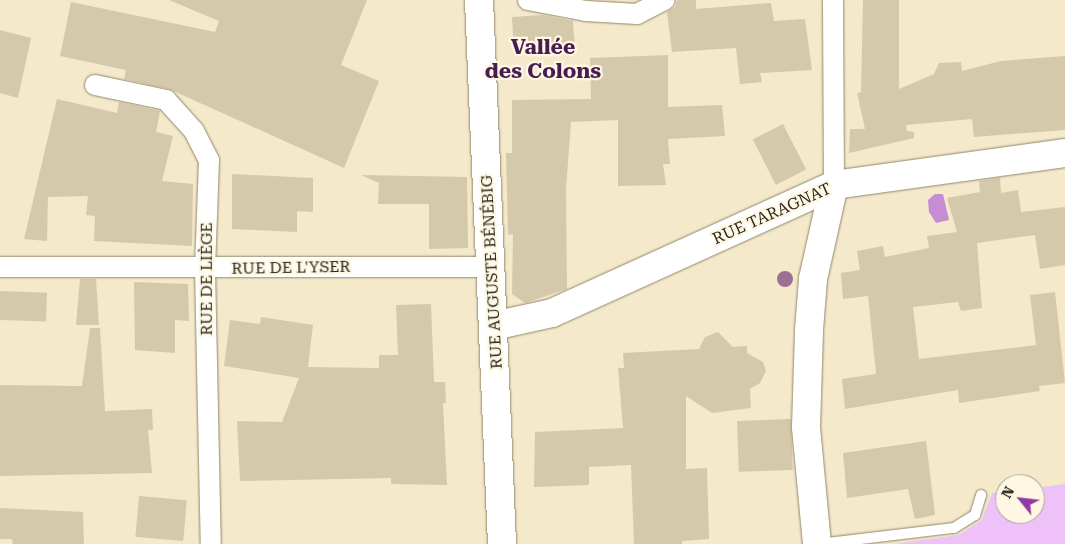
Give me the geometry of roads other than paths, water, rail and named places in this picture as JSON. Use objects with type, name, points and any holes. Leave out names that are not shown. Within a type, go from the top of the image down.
[{"type":"street","points":[[528,0],[586,10],[637,14],[665,0]]},
{"type":"street","points":[[818,544],[806,427],[812,279],[834,185],[834,0]]},
{"type":"street","name":"RUE AUGUSTE BÉNÉBIG","points":[[477,1],[492,267],[502,544]]},
{"type":"street","name":"RUE DE LIÈGE","points":[[95,85],[166,100],[194,130],[209,160],[205,269],[211,544]]},
{"type":"street","name":"RUE TARAGNAT","points":[[493,326],[552,313],[834,185],[1065,153]]},
{"type":"street","name":"RUE DE L'YSER","points":[[0,267],[205,269],[492,267]]},
{"type":"lane","points":[[818,544],[954,528],[975,515],[981,494]]},
{"type":"district","name":"Vallée des Colons","points":[[543,59]]}]
